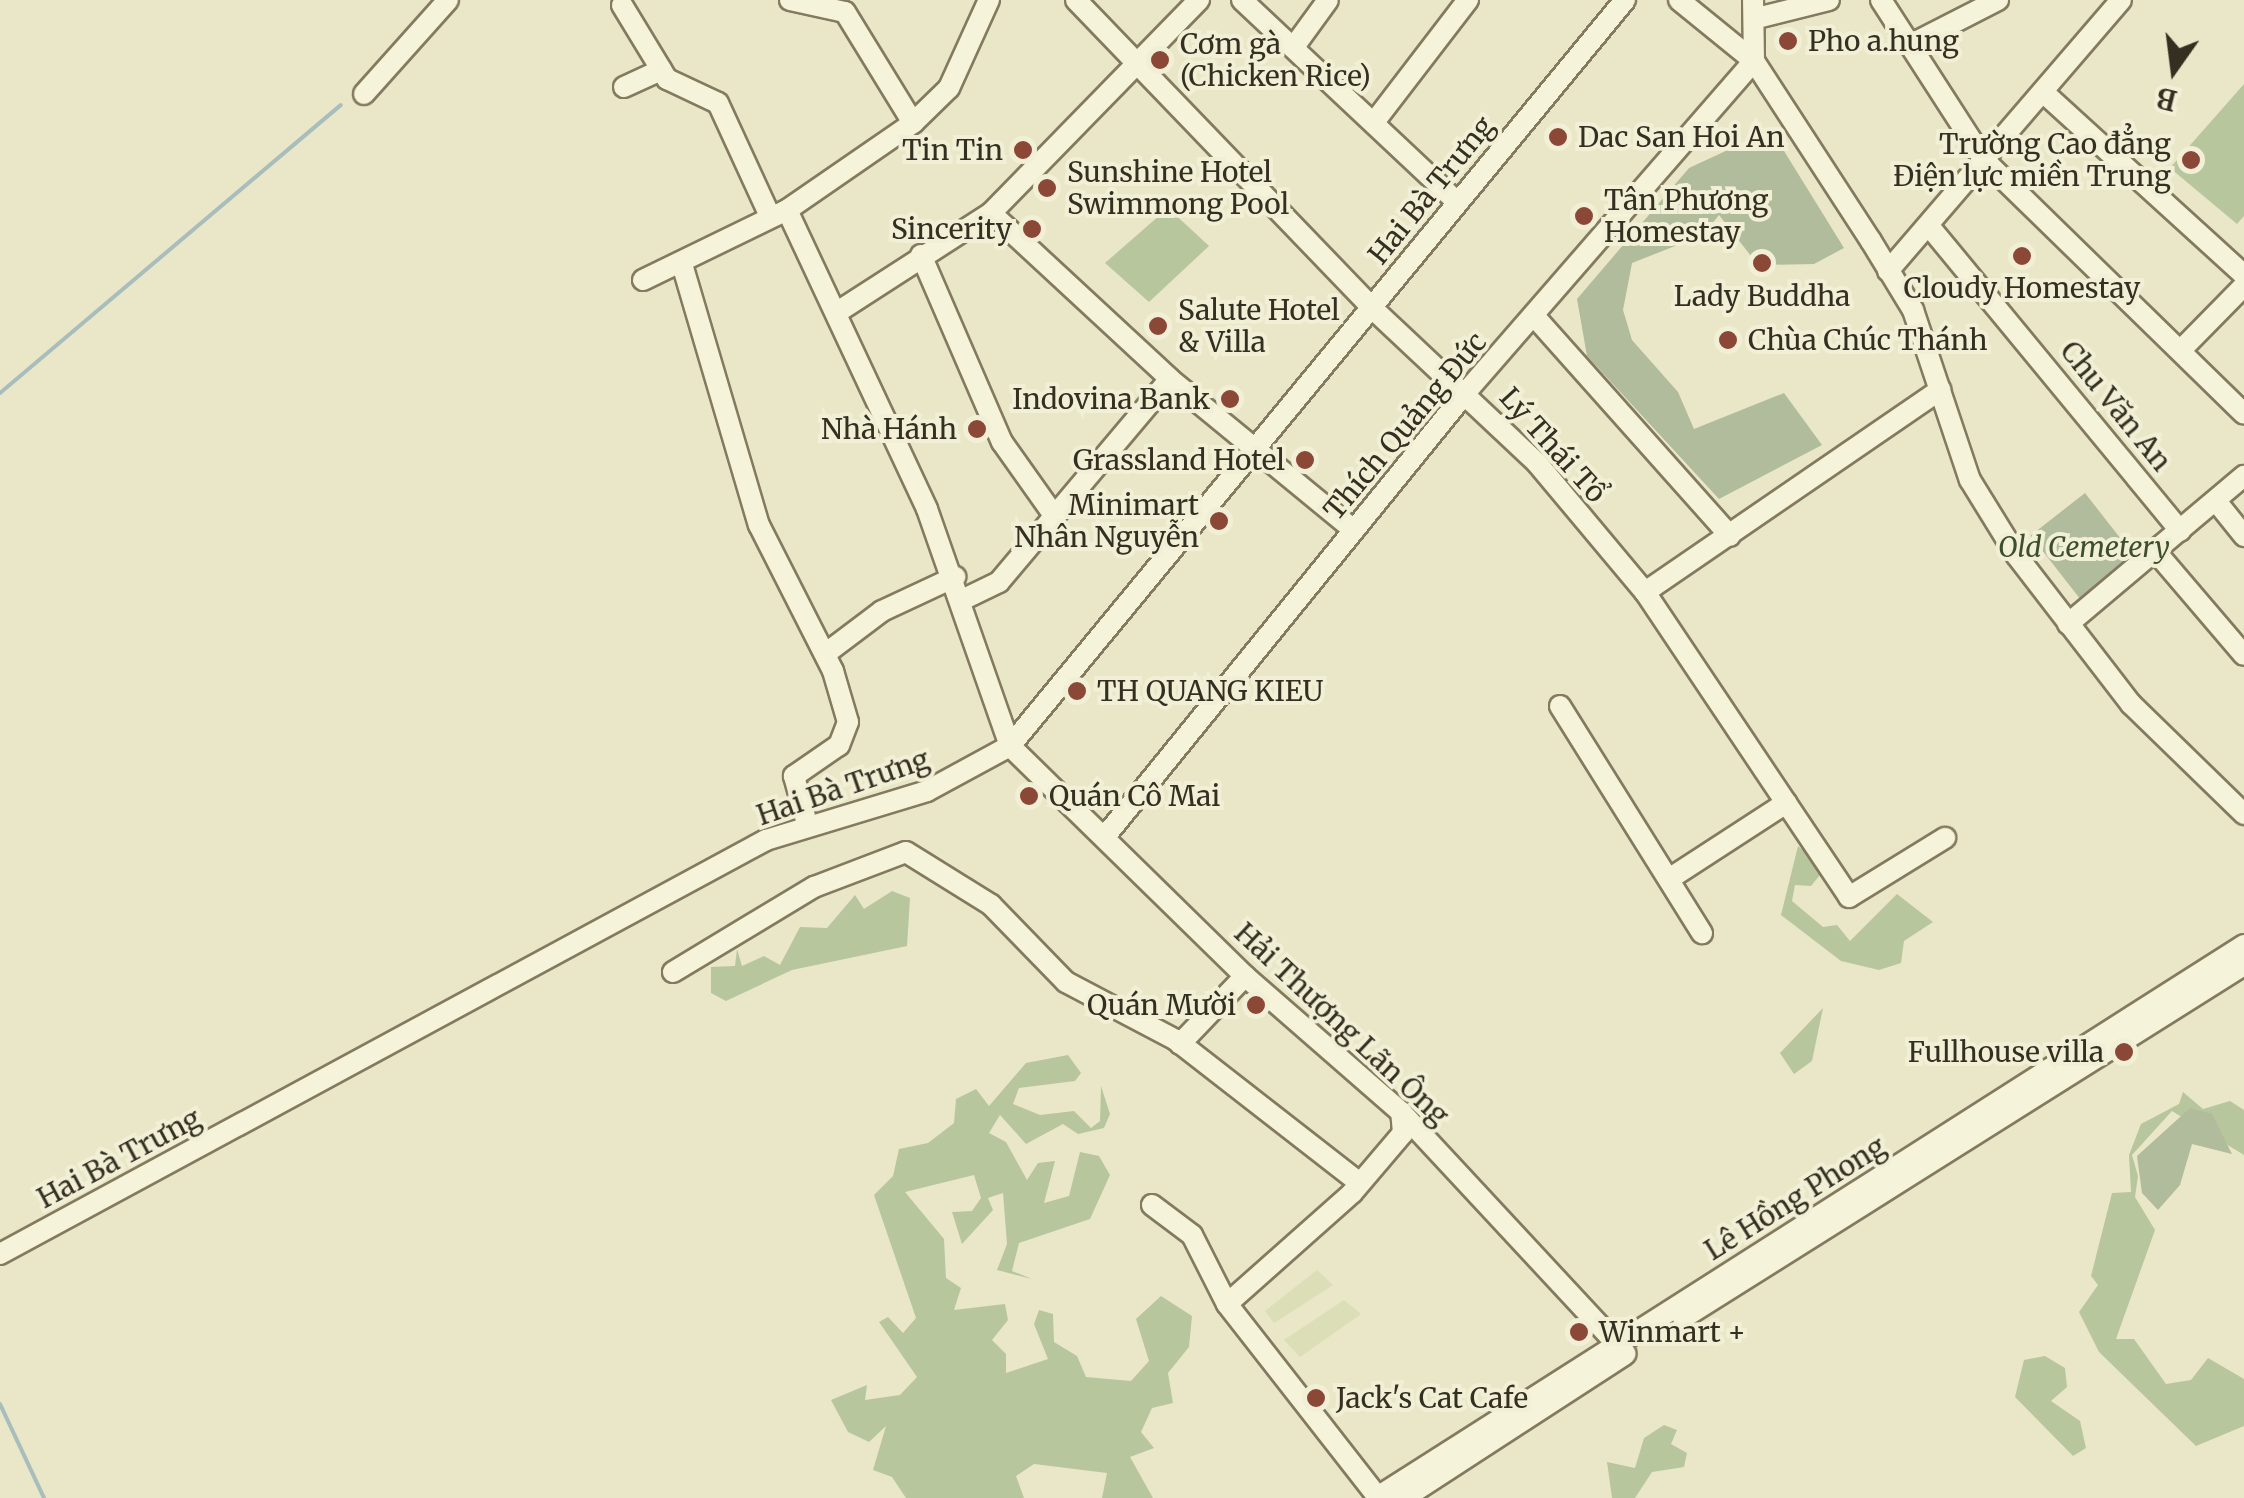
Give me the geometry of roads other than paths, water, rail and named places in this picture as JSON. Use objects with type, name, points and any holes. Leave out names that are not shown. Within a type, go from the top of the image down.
[{"type":"street","points":[[364,94],[448,0]]},
{"type":"street","points":[[790,0],[844,12],[913,123]]},
{"type":"street","points":[[643,280],[779,213],[913,123],[948,88],[989,0]]},
{"type":"street","name":"Lý Thái Tổ","points":[[1076,0],[1371,307],[1467,391],[1645,592],[1848,897],[1945,838]]},
{"type":"street","points":[[1242,0],[1296,44],[1456,202]]},
{"type":"street","points":[[1296,44],[1328,0]]},
{"type":"street","name":"Hai Bà Trưng","points":[[0,1254],[807,824],[927,791],[1010,746],[1251,446],[1625,0]]},
{"type":"street","points":[[1678,0],[1754,61],[1888,271],[1940,390],[1970,480],[2002,532],[2068,624],[2142,715],[2244,814]]},
{"type":"street","points":[[1754,61],[1755,9],[1830,0]]},
{"type":"street","points":[[1881,0],[1984,160],[2244,414]]},
{"type":"street","points":[[1910,45],[1998,0]]},
{"type":"street","points":[[1888,271],[2121,0]]},
{"type":"street","points":[[839,311],[991,212],[1202,1]]},
{"type":"street","points":[[1375,121],[1463,2]]},
{"type":"street","points":[[622,4],[661,70],[718,103],[839,311],[964,599],[1010,746]]},
{"type":"street","name":"Thích Quảng Đức","points":[[1107,834],[1467,391],[1754,61]]},
{"type":"street","points":[[624,87],[661,70]]},
{"type":"street","points":[[2043,92],[2244,275]]},
{"type":"street","points":[[991,212],[1170,379],[1354,530]]},
{"type":"street","name":"Chu Văn An","points":[[1929,226],[2180,530]]},
{"type":"street","points":[[921,256],[1002,442],[1053,514]]},
{"type":"street","points":[[682,264],[759,525],[825,654],[848,731],[794,776],[807,824]]},
{"type":"street","points":[[2182,350],[2244,286]]},
{"type":"street","points":[[1535,317],[1730,536]]},
{"type":"street","points":[[964,599],[998,582],[1170,379]]},
{"type":"street","points":[[1645,592],[1940,390]]},
{"type":"street","points":[[2068,624],[2244,476]]},
{"type":"street","points":[[2216,500],[2244,536]]},
{"type":"street","points":[[2156,552],[2244,655]]},
{"type":"street","points":[[825,654],[882,611],[955,577]]},
{"type":"street","points":[[1560,706],[1702,933]]},
{"type":"street","name":"Hải Thượng Lãn Ông","points":[[1010,746],[1107,834],[1245,976],[1401,1112],[1620,1349]]},
{"type":"street","points":[[1668,879],[1786,803]]},
{"type":"street","points":[[673,972],[814,886],[906,852],[991,906],[1066,982],[1180,1044],[1360,1183]]},
{"type":"street","name":"Lê Hồng Phong","points":[[1377,1497],[2025,1093],[2244,945]]},
{"type":"street","name":"Lê Hồng Phong","points":[[2025,1093],[2243,968]]},
{"type":"street","points":[[1180,1044],[1245,976]]},
{"type":"street","points":[[1227,1304],[1360,1183],[1403,1134],[1401,1112]]},
{"type":"street","points":[[1152,1205],[1192,1235],[1227,1304],[1377,1497]]},
{"type":"street","name":"Lê Hồng Phong","points":[[1404,1498],[1620,1349]]},
{"type":"waterway","points":[[0,393],[341,105]]},
{"type":"waterway","points":[[0,1404],[44,1498]]},
{"type":"place","name":"Pho a.hung","points":[[1788,41]]},
{"type":"place","name":"Cơm gà (Chicken Rice)","points":[[1160,60]]},
{"type":"place","name":"Dac San Hoi An","points":[[1558,137]]},
{"type":"place","name":"Tin Tin","points":[[1023,150]]},
{"type":"place","name":"Trường Cao đẳng Điện lực miền Trung","points":[[2191,160]]},
{"type":"place","name":"Sunshine Hotel Swimmong Pool","points":[[1047,188]]},
{"type":"place","name":"Tân Phương Homestay","points":[[1584,216]]},
{"type":"place","name":"Sincerity","points":[[1032,229]]},
{"type":"place","name":"Cloudy Homestay","points":[[2022,256]]},
{"type":"place","name":"Lady Buddha","points":[[1762,263]]},
{"type":"place","name":"Salute Hotel & Villa","points":[[1158,326]]},
{"type":"place","name":"Chùa Chúc Thánh","points":[[1728,340]]},
{"type":"place","name":"Indovina Bank","points":[[1230,399]]},
{"type":"place","name":"Nhà Hánh","points":[[977,429]]},
{"type":"place","name":"Grassland Hotel","points":[[1305,460]]},
{"type":"place","name":"Minimart Nhân Nguyễn","points":[[1219,521]]},
{"type":"place","name":"TH QUANG KIEU","points":[[1077,691]]},
{"type":"place","name":"Quán Cô Mai","points":[[1029,796]]},
{"type":"place","name":"Quán Mười","points":[[1256,1005]]},
{"type":"place","name":"Fullhouse villa","points":[[2124,1052]]},
{"type":"place","name":"Winmart +","points":[[1579,1332]]},
{"type":"place","name":"Jack's Cat Cafe","points":[[1316,1398]]},
{"type":"park label","name":"Old Cemetery","points":[[2084,547]]}]
